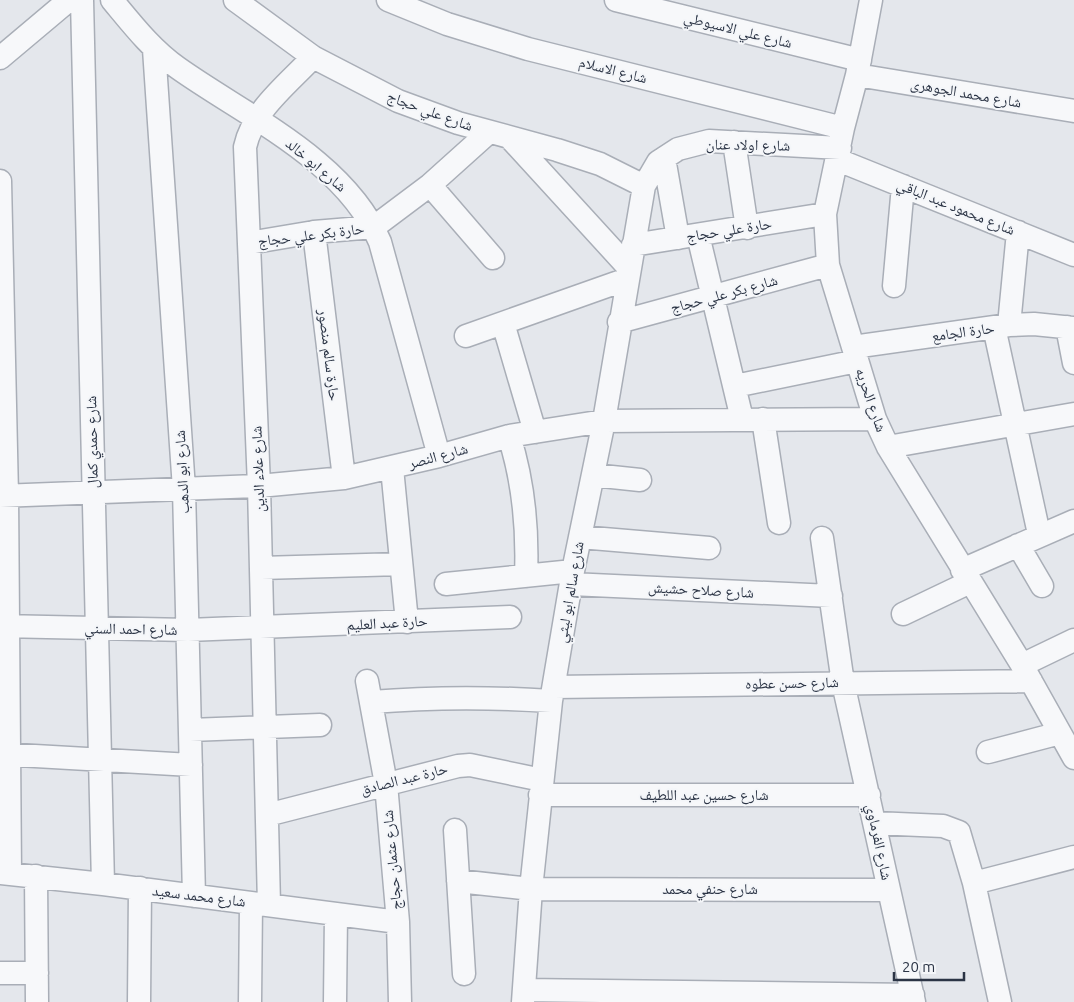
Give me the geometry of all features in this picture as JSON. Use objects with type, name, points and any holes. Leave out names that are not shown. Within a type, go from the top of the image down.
[{"type":"street","points":[[0,58],[69,0]]},
{"type":"street","name":"شارع حمدي كمال","points":[[82,0],[103,884]]},
{"type":"street","name":"شارع ابو خالد","points":[[112,0],[154,49],[177,68],[256,118],[339,181],[374,227],[380,242],[439,456]]},
{"type":"street","name":"شارع علي حجاج","points":[[235,0],[314,57],[398,101],[458,124],[558,150],[600,164],[644,186]]},
{"type":"street","name":"شارع الاسلام","points":[[388,0],[447,24],[840,145]]},
{"type":"street","name":"شارع علي الاسيوطي","points":[[616,0],[859,67]]},
{"type":"street","name":"شارع الحريه","points":[[872,0],[826,214],[828,265],[875,419],[888,447],[1026,673],[1074,758]]},
{"type":"street","name":"شارع ابو الدهب","points":[[154,49],[184,489],[194,896]]},
{"type":"street","name":"شارع علاء الدين","points":[[250,1002],[267,815],[261,568],[245,147],[248,134],[256,118],[314,57]]},
{"type":"street","name":"شارع محمد الجوهرى","points":[[859,67],[1074,111]]},
{"type":"street","name":"حارة بكر علي حجاج","points":[[249,243],[314,232],[374,227],[430,185],[489,132]]},
{"type":"street","points":[[466,336],[628,274],[511,139]]},
{"type":"street","name":"شارع اولاد عنان","points":[[644,186],[658,162],[678,149],[709,141],[840,145]]},
{"type":"street","points":[[734,142],[747,228]]},
{"type":"street","name":"شارع محمود عبد الباقي","points":[[840,145],[903,186],[1074,255]]},
{"type":"street","points":[[664,158],[688,237],[712,297],[735,386],[753,419],[779,523]]},
{"type":"street","points":[[0,181],[4,496],[5,873]]},
{"type":"street","points":[[430,185],[492,258]]},
{"type":"street","name":"شارع سالم ابو ليثي","points":[[524,996],[531,889],[553,694],[572,578],[604,421],[619,322],[644,186]]},
{"type":"street","points":[[894,286],[903,186]]},
{"type":"street","name":"حارة علي حجاج","points":[[633,245],[826,214]]},
{"type":"street","name":"حارة سالم منصور","points":[[314,232],[344,478]]},
{"type":"street","points":[[1018,232],[1002,326],[1014,424],[1039,534]]},
{"type":"street","name":"شارع بكر علي حجاج","points":[[619,322],[828,265]]},
{"type":"street","points":[[503,323],[535,432]]},
{"type":"street","name":"حارة الجامع","points":[[735,386],[855,354],[1002,326],[1034,324],[1071,328]]},
{"type":"street","points":[[1071,328],[1074,364]]},
{"type":"street","points":[[888,447],[1074,414]]},
{"type":"street","name":"شارع النصر","points":[[4,496],[258,486],[344,478],[392,468],[509,436],[604,421],[875,419]]},
{"type":"street","points":[[509,436],[519,469],[525,503],[528,538],[526,576]]},
{"type":"street","points":[[392,468],[407,622]]},
{"type":"street","points":[[593,475],[640,480]]},
{"type":"street","points":[[902,614],[1018,544],[1074,521]]},
{"type":"street","points":[[580,537],[708,548]]},
{"type":"street","name":"شارع الفرماوي","points":[[822,538],[843,683],[914,998]]},
{"type":"street","points":[[1018,544],[1042,586]]},
{"type":"street","points":[[261,568],[401,564]]},
{"type":"street","name":"شارع صلاح حشيش","points":[[446,584],[526,576],[831,596]]},
{"type":"street","name":"حارة عبد العليم","points":[[263,629],[510,617]]},
{"type":"street","name":"شارع احمد السني","points":[[4,626],[98,629],[263,629]]},
{"type":"street","points":[[1026,673],[1074,640]]},
{"type":"street","name":"شارع حسن عطوه","points":[[369,691],[431,697],[482,697],[843,683],[1026,673]]},
{"type":"street","name":"شارع عثمان حجاج","points":[[369,691],[386,784],[398,922],[400,1002]]},
{"type":"street","points":[[190,730],[320,725]]},
{"type":"street","points":[[988,752],[1060,732]]},
{"type":"street","points":[[4,754],[191,765]]},
{"type":"street","name":"حارة عبد الصادق","points":[[267,815],[445,768],[470,765],[541,787]]},
{"type":"street","name":"شارع حسين عبد اللطيف","points":[[541,787],[869,795]]},
{"type":"street","points":[[875,823],[943,826],[960,832],[974,883],[1000,1002]]},
{"type":"street","points":[[455,830],[464,974]]},
{"type":"street","points":[[974,883],[1074,857]]},
{"type":"street","name":"شارع محمد سعيد","points":[[5,873],[140,888],[398,922]]},
{"type":"street","points":[[36,876],[37,1002]]},
{"type":"street","name":"شارع حنفي محمد","points":[[458,882],[531,889],[890,890]]},
{"type":"street","points":[[139,1002],[140,888]]},
{"type":"street","points":[[336,914],[336,1002]]},
{"type":"street","points":[[0,973],[37,973]]},
{"type":"street","points":[[524,996],[914,998]]}]
